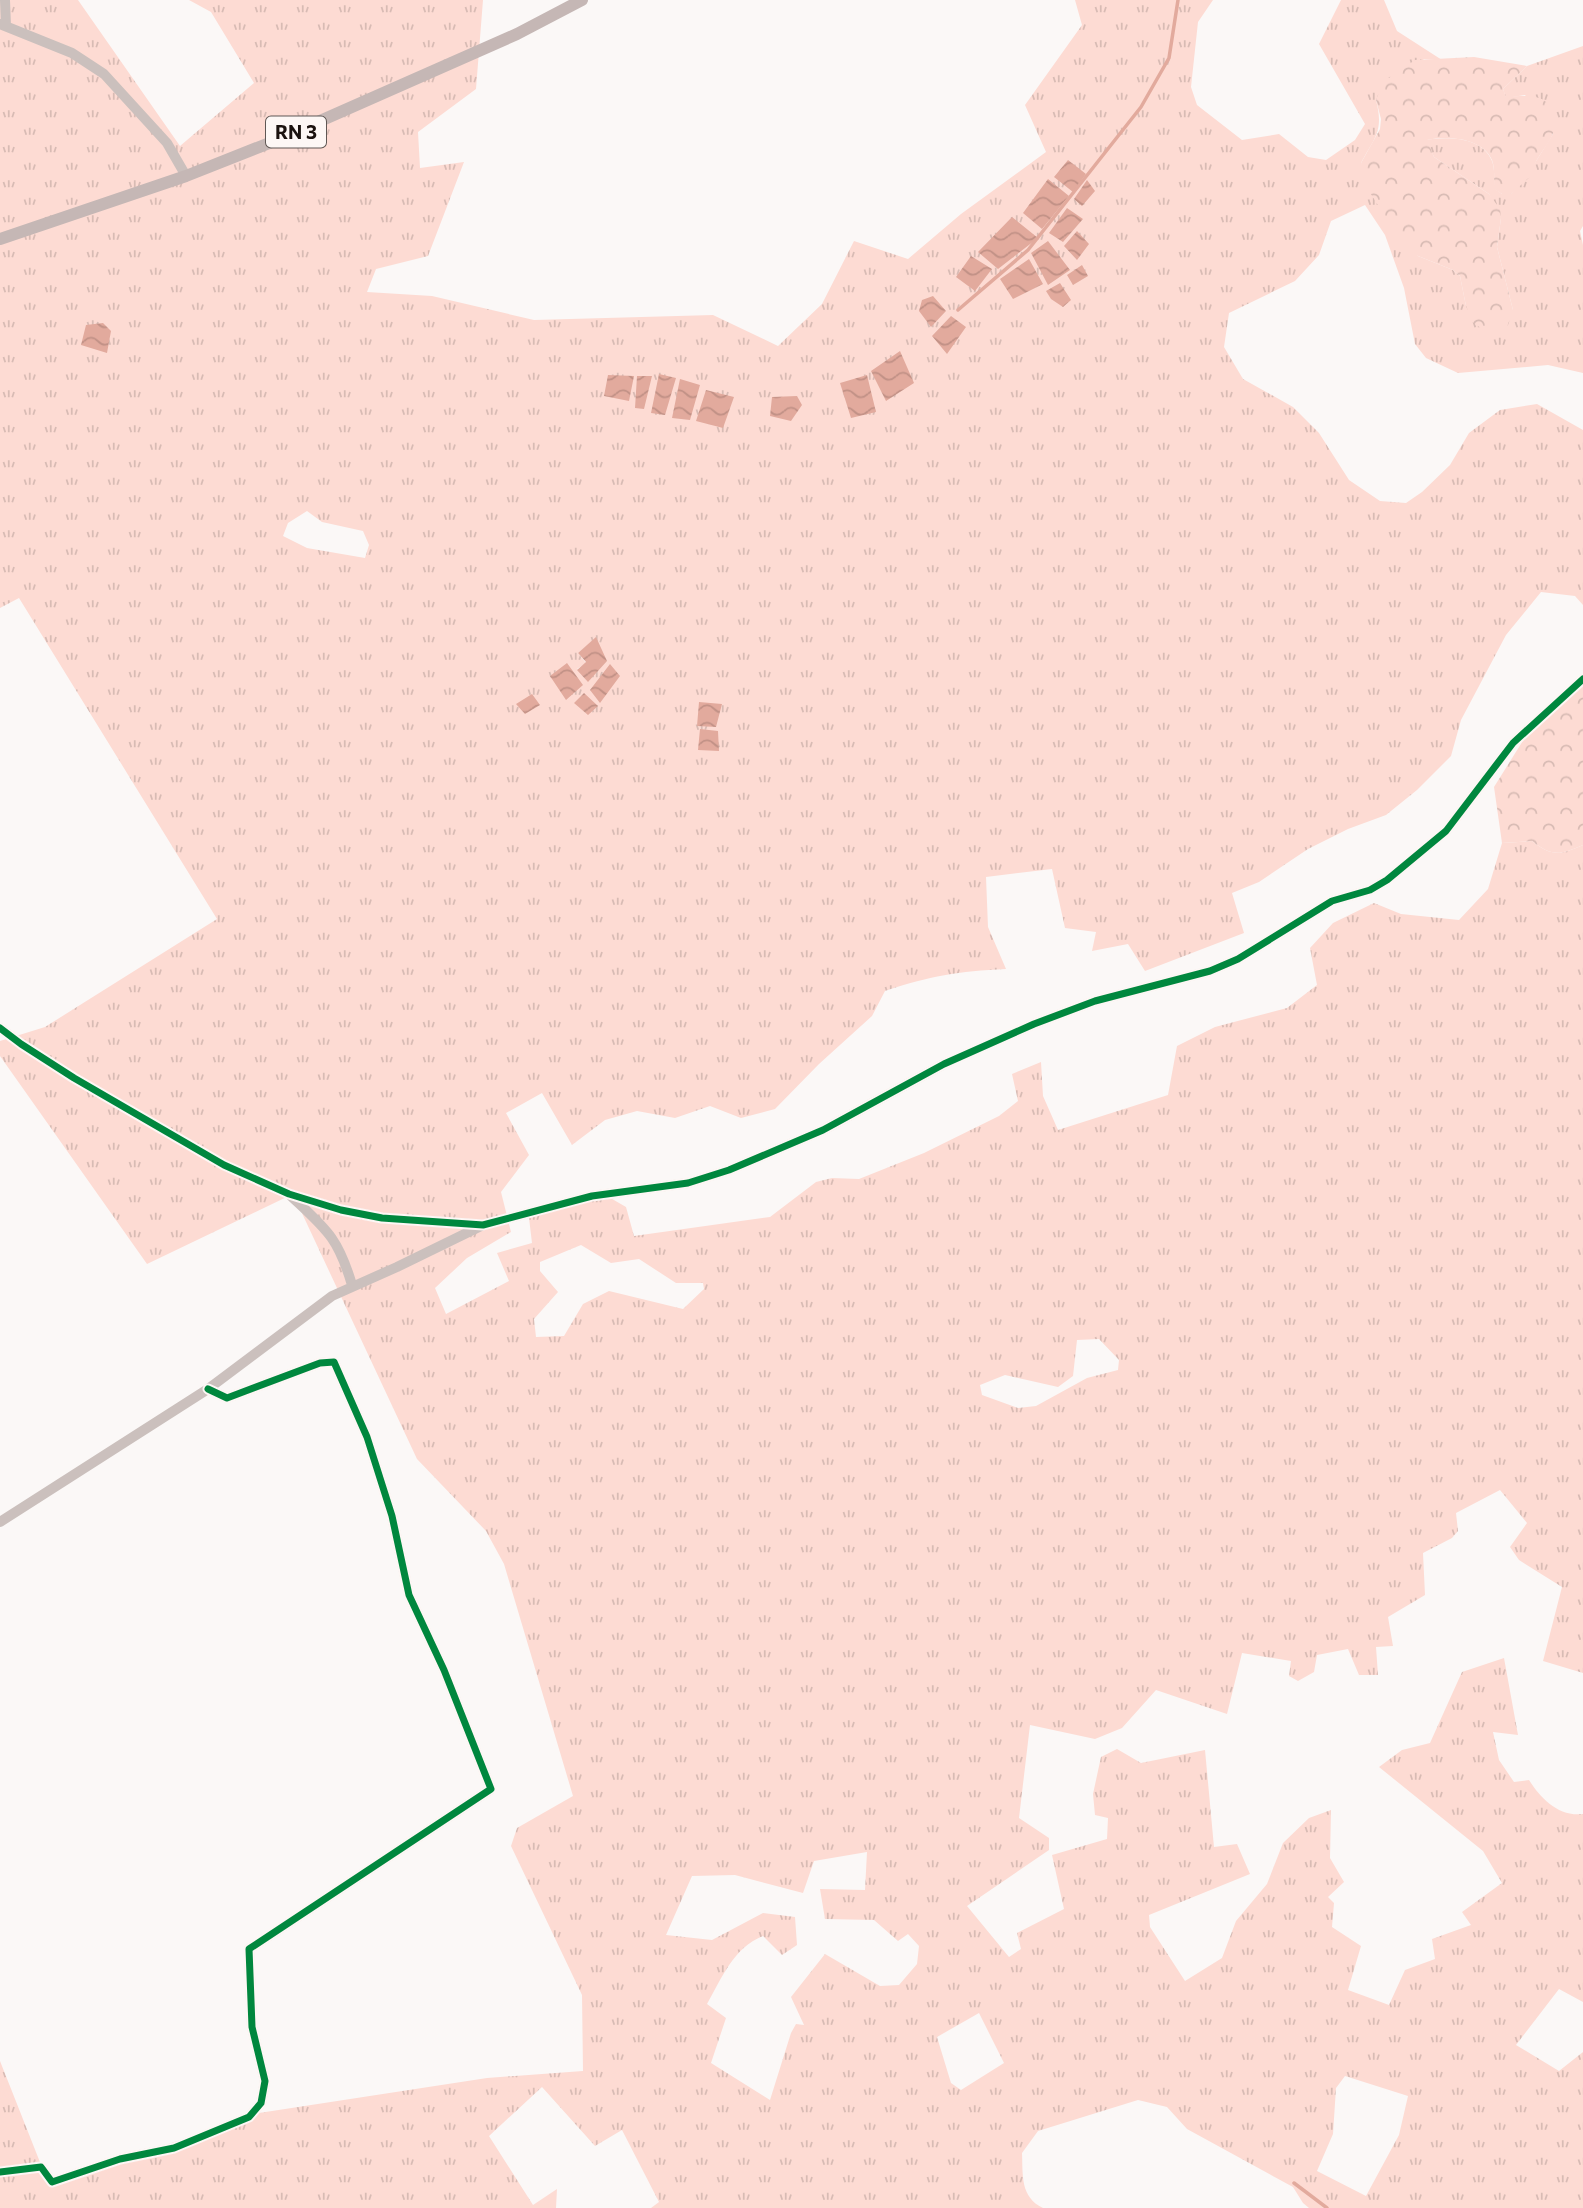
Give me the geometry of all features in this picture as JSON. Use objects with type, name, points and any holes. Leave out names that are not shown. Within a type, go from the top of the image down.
[{"type":"main road","name":"RN 3","points":[[0,239],[186,176],[277,140],[440,70],[582,0]]},
{"type":"street","points":[[5,0],[3,25],[72,53],[104,74],[167,144],[186,176]]},
{"type":"street","points":[[0,1522],[208,1389],[331,1296],[352,1285],[397,1267],[483,1225],[592,1196],[688,1183],[729,1170],[823,1130],[944,1065],[1034,1024],[1096,1001],[1210,971],[1238,959],[1332,901],[1370,890],[1387,880],[1446,831],[1513,743],[1583,679]]},
{"type":"street","points":[[0,1028],[74,1078],[224,1166],[289,1194],[341,1210],[383,1218],[483,1225]]},
{"type":"street","points":[[289,1194],[329,1233],[345,1261],[352,1285]]},
{"type":"street","points":[[0,2172],[41,2167],[52,2182],[120,2159],[174,2148],[249,2117],[261,2103],[265,2081],[252,2027],[249,1949],[491,1789],[444,1670],[409,1595],[392,1516],[367,1437],[334,1362],[320,1363],[227,1398],[208,1389]]},
{"type":"green space","points":[[0,0],[78,0],[180,146],[254,83],[211,12],[189,0],[483,0],[476,89],[418,132],[420,168],[464,162],[428,256],[376,269],[367,292],[432,296],[534,320],[713,315],[778,346],[822,304],[854,241],[908,259],[961,214],[1046,152],[1025,105],[1082,25],[1075,0],[1213,0],[1198,22],[1191,87],[1197,105],[1242,140],[1279,134],[1308,157],[1326,160],[1355,140],[1365,124],[1319,44],[1341,0],[1384,0],[1397,31],[1442,60],[1424,59],[1376,100],[1379,119],[1377,133],[1361,163],[1418,256],[1453,270],[1460,276],[1466,306],[1513,310],[1497,247],[1501,218],[1489,194],[1434,157],[1426,140],[1464,140],[1481,147],[1492,161],[1495,189],[1502,194],[1511,194],[1553,134],[1525,95],[1506,98],[1503,89],[1527,66],[1583,46],[1583,226],[1580,231],[1583,245],[1583,373],[1548,365],[1458,373],[1426,358],[1415,344],[1404,288],[1385,235],[1365,205],[1331,221],[1319,255],[1295,281],[1229,313],[1224,347],[1243,379],[1293,407],[1319,433],[1349,480],[1380,501],[1406,503],[1422,492],[1450,465],[1469,433],[1500,410],[1537,404],[1583,430],[1583,605],[1575,596],[1541,592],[1506,635],[1461,720],[1451,756],[1417,790],[1386,815],[1348,829],[1308,849],[1259,882],[1232,893],[1244,933],[1145,971],[1128,944],[1092,951],[1096,932],[1065,928],[1052,869],[986,877],[988,927],[1006,969],[944,975],[885,991],[872,1016],[775,1109],[741,1118],[710,1106],[675,1118],[637,1111],[605,1120],[572,1145],[542,1093],[506,1113],[529,1155],[501,1192],[511,1232],[467,1258],[435,1288],[446,1314],[509,1281],[497,1253],[532,1243],[529,1218],[607,1196],[626,1207],[634,1236],[770,1217],[816,1182],[832,1178],[859,1179],[924,1153],[999,1116],[1018,1101],[1012,1074],[1041,1062],[1043,1096],[1058,1130],[1168,1095],[1177,1046],[1215,1027],[1287,1008],[1317,985],[1310,948],[1333,923],[1374,903],[1401,914],[1459,920],[1488,889],[1502,843],[1532,841],[1545,850],[1556,853],[1583,845],[1583,1673],[1543,1661],[1562,1587],[1519,1560],[1510,1547],[1527,1523],[1500,1490],[1456,1513],[1458,1531],[1452,1538],[1423,1553],[1425,1595],[1388,1617],[1393,1646],[1376,1647],[1378,1675],[1359,1675],[1348,1649],[1317,1655],[1314,1672],[1298,1681],[1289,1676],[1291,1661],[1242,1653],[1227,1714],[1156,1690],[1122,1728],[1095,1739],[1030,1725],[1019,1818],[1049,1838],[1049,1850],[967,1906],[1009,1957],[1021,1949],[1017,1933],[1064,1909],[1052,1855],[1107,1839],[1108,1818],[1095,1815],[1093,1794],[1101,1757],[1117,1749],[1141,1763],[1205,1750],[1214,1847],[1237,1844],[1250,1874],[1149,1915],[1150,1927],[1185,1981],[1222,1958],[1236,1921],[1267,1884],[1283,1843],[1309,1818],[1331,1810],[1330,1858],[1344,1882],[1328,1897],[1334,1903],[1332,1927],[1361,1946],[1348,1990],[1389,2005],[1405,1970],[1435,1959],[1432,1939],[1471,1925],[1462,1912],[1502,1883],[1483,1851],[1379,1767],[1402,1750],[1430,1743],[1462,1672],[1504,1658],[1518,1735],[1493,1732],[1499,1760],[1514,1782],[1529,1780],[1539,1794],[1559,1810],[1583,1814],[1583,2002],[1559,1989],[1516,2045],[1559,2071],[1583,2052],[1583,2208],[1309,2208],[1293,2187],[1187,2129],[1167,2107],[1138,2100],[1038,2131],[1022,2153],[1022,2169],[1024,2185],[1030,2198],[1043,2208],[651,2208],[659,2202],[622,2130],[595,2146],[542,2087],[489,2136],[533,2205],[557,2189],[556,2208],[0,2208],[0,2061],[49,2185],[259,2113],[487,2078],[583,2071],[582,1995],[511,1846],[517,1828],[573,1796],[504,1564],[486,1531],[417,1459],[293,1194],[147,1264],[0,1056],[0,1041],[45,1027],[217,919],[19,598],[0,608]],"holes":[[[307,511],[322,522],[363,531],[369,545],[365,558],[307,548],[283,536],[288,523]],[[596,638],[589,681],[577,669],[586,663],[578,653]],[[581,1245],[611,1263],[639,1259],[676,1283],[703,1283],[704,1289],[683,1309],[609,1291],[583,1304],[564,1336],[536,1337],[534,1319],[558,1292],[540,1271],[540,1262]],[[1099,1339],[1119,1360],[1118,1370],[1087,1378],[1036,1406],[1018,1408],[982,1395],[980,1385],[1005,1375],[1058,1387],[1073,1376],[1077,1340]],[[867,1852],[865,1890],[820,1889],[825,1919],[874,1920],[898,1941],[908,1934],[919,1946],[917,1964],[899,1985],[880,1986],[825,1954],[791,1997],[804,2025],[796,2024],[791,2033],[770,2100],[711,2063],[726,2018],[707,2004],[729,1965],[753,1941],[763,1936],[782,1955],[797,1945],[795,1917],[763,1913],[712,1940],[666,1935],[692,1876],[735,1875],[803,1893],[814,1861]],[[979,2013],[1004,2063],[961,2090],[951,2083],[937,2037]],[[1345,2076],[1408,2096],[1399,2135],[1366,2196],[1317,2171],[1333,2134],[1336,2088]]]},
{"type":"green space","points":[[1474,57],[1527,66],[1503,89],[1506,97],[1527,96],[1541,99],[1550,107],[1554,120],[1552,136],[1537,160],[1532,175],[1511,194],[1502,194],[1494,189],[1492,160],[1481,147],[1454,138],[1427,140],[1434,157],[1489,194],[1500,209],[1497,247],[1513,310],[1507,328],[1499,332],[1481,328],[1473,323],[1466,306],[1460,276],[1453,270],[1418,256],[1403,245],[1364,183],[1361,163],[1380,129],[1381,119],[1376,100],[1383,82],[1415,60]]},
{"type":"green space","points":[[1583,677],[1583,845],[1556,853],[1545,850],[1532,841],[1502,843],[1494,787],[1524,739]]},
{"type":"water","points":[[1068,160],[1086,174],[1073,192],[1054,177]]},
{"type":"water","points":[[1048,179],[1069,196],[1042,229],[1023,213]]},
{"type":"water","points":[[1087,180],[1095,191],[1082,206],[1074,199]]},
{"type":"water","points":[[1067,208],[1083,219],[1063,242],[1049,233]]},
{"type":"water","points":[[1012,217],[1038,238],[998,269],[978,252]]},
{"type":"water","points":[[1077,231],[1089,244],[1077,260],[1064,246]]},
{"type":"water","points":[[1048,241],[1070,270],[1048,285],[1031,253]]},
{"type":"water","points":[[971,256],[992,269],[975,291],[956,277]]},
{"type":"water","points":[[1029,259],[1043,284],[1013,299],[1000,279]]},
{"type":"water","points":[[1082,265],[1088,276],[1073,285],[1067,275]]},
{"type":"water","points":[[1060,283],[1071,300],[1063,307],[1051,299],[1046,291]]},
{"type":"water","points":[[933,296],[946,311],[931,327],[919,311],[922,300]]},
{"type":"water","points":[[951,316],[966,327],[947,354],[932,336]]},
{"type":"water","points":[[103,323],[111,331],[107,353],[81,345],[86,325]]},
{"type":"water","points":[[900,351],[914,383],[886,401],[871,371]]},
{"type":"water","points":[[659,374],[676,378],[665,415],[651,413]]},
{"type":"water","points":[[608,375],[634,376],[629,401],[604,396]]},
{"type":"water","points":[[867,375],[876,412],[851,418],[840,383]]},
{"type":"water","points":[[637,376],[652,376],[644,409],[635,408]]},
{"type":"water","points":[[680,379],[700,385],[690,420],[672,418]]},
{"type":"water","points":[[706,390],[734,397],[723,428],[696,421]]},
{"type":"water","points":[[797,396],[802,405],[791,421],[770,416],[772,397]]},
{"type":"water","points":[[596,637],[607,661],[588,682],[577,670],[586,662],[578,653]]},
{"type":"water","points":[[567,663],[583,685],[566,700],[550,676]]},
{"type":"water","points":[[610,664],[620,676],[600,703],[590,690]]},
{"type":"water","points":[[584,693],[598,706],[588,715],[574,703]]},
{"type":"water","points":[[532,694],[540,705],[525,714],[516,704]]},
{"type":"water","points":[[699,702],[722,704],[716,727],[697,726]]},
{"type":"water","points":[[700,729],[718,731],[719,751],[698,750]]},
{"type":"waterway","points":[[958,310],[1028,250],[1141,107],[1169,58],[1178,0]]},
{"type":"waterway","points":[[1294,2183],[1327,2208]]},
{"type":"cycle path","points":[[0,1028],[74,1078],[224,1165],[289,1194],[341,1210],[382,1218],[483,1225],[592,1196],[688,1183],[729,1170],[823,1130],[944,1064],[1034,1024],[1095,1001],[1210,971],[1238,959],[1332,901],[1370,890],[1387,880],[1446,831],[1513,743],[1583,679]]},
{"type":"cycle path","points":[[0,2172],[41,2167],[52,2182],[120,2159],[174,2148],[249,2117],[261,2103],[265,2081],[252,2027],[249,1949],[491,1789],[444,1670],[409,1595],[392,1516],[367,1437],[334,1362],[320,1363],[227,1398],[208,1389]]}]
